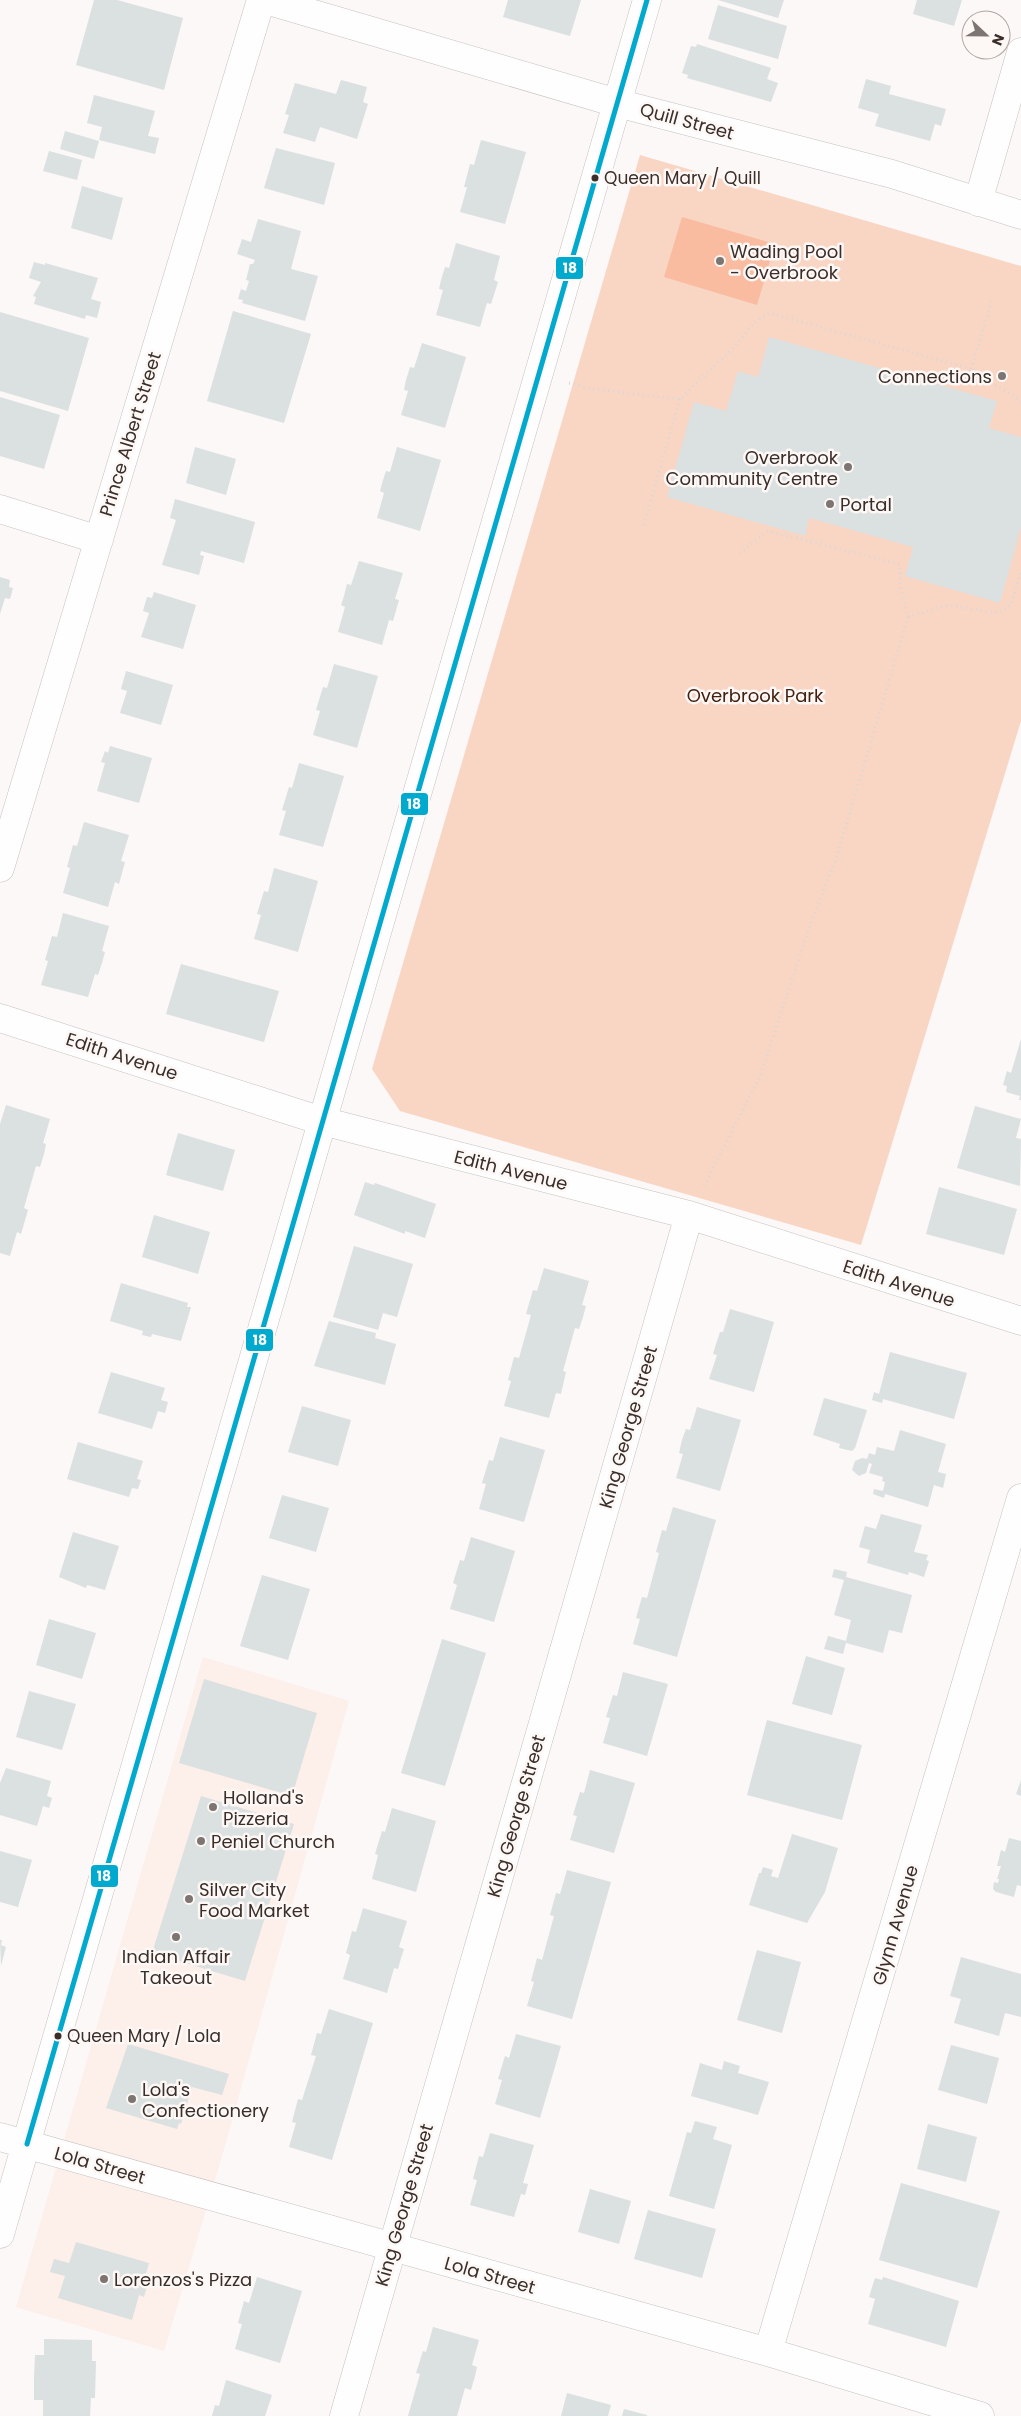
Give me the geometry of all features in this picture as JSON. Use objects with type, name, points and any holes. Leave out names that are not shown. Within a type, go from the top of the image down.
[{"type":"street","name":"Prince Albert Street","points":[[0,868],[261,0]]},
{"type":"street","name":"Quill Street","points":[[266,0],[617,102],[892,174],[1021,215]]},
{"type":"street","points":[[0,2234],[647,0]]},
{"type":"street","points":[[978,202],[1021,52]]},
{"type":"street","points":[[0,508],[99,540]]},
{"type":"street","name":"Edith Avenue","points":[[0,1018],[322,1121],[689,1215],[1021,1322]]},
{"type":"street","name":"King George Street","points":[[344,2416],[689,1215]]},
{"type":"street","name":"Glynn Avenue","points":[[768,2352],[1021,1498]]},
{"type":"street","name":"Lola Street","points":[[0,2136],[392,2248],[768,2352],[980,2416]]},
{"type":"path","points":[[972,369],[992,300]]},
{"type":"path","points":[[644,525],[680,399],[733,348],[754,323],[770,313],[972,369],[1021,400]]},
{"type":"path","points":[[539,374],[592,389],[680,399]]},
{"type":"path","points":[[689,1215],[761,1074],[810,925],[837,856],[908,617],[901,589],[899,564],[768,531],[740,553]]},
{"type":"path","points":[[908,617],[948,605],[998,613],[1011,605],[1021,572]]},
{"type":"shaded area","name":"Wading Pool - Overbrook","points":[[682,217],[775,244],[757,305],[664,277]]},
{"type":"shaded area","points":[[203,1657],[349,1701],[223,2153],[164,2351],[16,2307]]},
{"type":"green space","name":"Overbrook Park","points":[[640,155],[1021,266],[1021,721],[861,1245],[400,1111],[372,1069]]},
{"type":"building","points":[[94,0],[117,0],[183,18],[164,90],[76,65]]},
{"type":"building","points":[[508,0],[581,0],[570,36],[503,17]]},
{"type":"building","points":[[718,0],[784,0],[778,18]]},
{"type":"building","points":[[917,0],[962,0],[954,26],[913,14]]},
{"type":"building","points":[[718,5],[787,26],[778,59],[708,39]]},
{"type":"building","points":[[697,44],[771,68],[767,79],[778,83],[771,102],[687,78],[688,75],[682,73],[691,46],[696,47]]},
{"type":"building","points":[[866,79],[891,86],[889,94],[946,109],[941,126],[935,124],[930,141],[875,126],[879,114],[858,108]]},
{"type":"building","points":[[341,80],[367,87],[363,102],[368,104],[357,139],[320,127],[315,142],[283,133],[289,115],[285,114],[295,83],[336,94]]},
{"type":"building","points":[[94,95],[155,111],[148,136],[159,138],[155,154],[99,140],[102,127],[87,123]]},
{"type":"building","points":[[65,131],[99,141],[94,159],[60,149]]},
{"type":"building","points":[[481,140],[526,152],[505,224],[460,212],[467,187],[464,187],[470,164],[474,165]]},
{"type":"building","points":[[276,148],[335,163],[324,205],[264,188]]},
{"type":"building","points":[[49,151],[82,160],[77,180],[43,171]]},
{"type":"building","points":[[82,186],[123,198],[112,240],[71,228]]},
{"type":"building","points":[[258,219],[301,231],[291,269],[318,276],[305,321],[242,303],[243,300],[238,299],[241,289],[246,291],[249,281],[246,280],[250,264],[253,264],[255,260],[237,254],[242,239],[251,242]]},
{"type":"building","points":[[456,243],[500,256],[494,280],[498,282],[491,304],[487,303],[480,327],[436,315],[443,290],[439,289],[441,280],[445,267],[449,268]]},
{"type":"building","points":[[34,262],[45,265],[45,263],[98,278],[91,299],[101,302],[97,318],[86,315],[85,319],[34,304],[36,297],[33,296],[41,282],[29,278]]},
{"type":"building","points":[[233,311],[311,334],[284,423],[207,401]]},
{"type":"building","points":[[0,312],[89,338],[68,411],[0,391]]},
{"type":"building","name":"Overbrook Community Centre","points":[[769,337],[997,401],[989,428],[1021,437],[1021,527],[1000,603],[905,576],[913,547],[809,518],[805,536],[667,497],[694,402],[726,411],[738,371],[758,377]]},
{"type":"building","points":[[422,343],[466,357],[445,428],[401,415],[408,391],[404,390],[406,380],[410,367],[414,368]]},
{"type":"building","points":[[0,397],[60,415],[44,469],[0,456]]},
{"type":"building","points":[[195,447],[236,459],[226,495],[186,483]]},
{"type":"building","points":[[397,447],[441,460],[420,531],[377,518],[384,493],[380,491],[383,480],[386,471],[390,472]]},
{"type":"building","points":[[175,499],[255,522],[244,563],[201,551],[200,555],[204,556],[199,575],[162,565],[176,520],[170,518]]},
{"type":"building","points":[[359,561],[403,573],[395,599],[399,600],[393,621],[389,620],[382,645],[338,632],[345,607],[341,605],[347,584],[351,585]]},
{"type":"building","points":[[0,577],[10,580],[9,587],[13,588],[10,599],[5,598],[0,614]]},
{"type":"building","points":[[154,592],[196,605],[183,649],[141,637],[149,613],[143,611],[147,597],[152,598]]},
{"type":"building","points":[[334,664],[378,676],[357,748],[313,735],[320,711],[316,710],[323,687],[327,688]]},
{"type":"building","points":[[126,671],[173,685],[161,725],[120,713],[127,691],[121,689]]},
{"type":"building","points":[[110,746],[152,758],[139,803],[97,791],[105,763],[101,762],[105,751],[108,753]]},
{"type":"building","points":[[299,763],[344,776],[323,847],[279,835],[286,811],[282,810],[289,787],[292,788]]},
{"type":"building","points":[[84,822],[129,835],[121,861],[125,862],[119,884],[115,882],[108,907],[63,893],[70,868],[67,867],[73,845],[77,846]]},
{"type":"building","points":[[274,868],[318,881],[298,952],[254,939],[261,915],[257,914],[264,891],[268,892]]},
{"type":"building","points":[[63,913],[109,926],[102,951],[105,952],[102,963],[98,975],[95,974],[88,997],[41,985],[48,961],[45,960],[52,936],[57,937]]},
{"type":"building","points":[[181,964],[279,991],[264,1042],[166,1014]]},
{"type":"building","points":[[1021,1039],[1021,1100],[1019,1100],[1020,1096],[1006,1092],[1007,1086],[1003,1085],[1007,1071],[1011,1073]]},
{"type":"building","points":[[6,1105],[50,1119],[43,1143],[46,1144],[44,1154],[40,1167],[36,1166],[24,1208],[28,1210],[21,1234],[17,1232],[10,1256],[0,1253],[0,1124]]},
{"type":"building","points":[[975,1106],[1021,1119],[1016,1138],[1021,1139],[1020,1186],[957,1168]]},
{"type":"building","points":[[178,1133],[235,1150],[223,1191],[166,1175]]},
{"type":"building","points":[[365,1182],[374,1185],[375,1183],[436,1204],[425,1238],[405,1231],[405,1234],[354,1215]]},
{"type":"building","points":[[939,1187],[1017,1209],[1004,1255],[926,1234]]},
{"type":"building","points":[[154,1215],[210,1232],[198,1274],[142,1257]]},
{"type":"building","points":[[354,1246],[413,1264],[397,1317],[383,1313],[378,1330],[333,1317]]},
{"type":"building","points":[[544,1268],[589,1281],[582,1305],[586,1306],[583,1317],[579,1329],[575,1328],[563,1371],[566,1372],[561,1394],[556,1393],[549,1418],[504,1406],[511,1381],[508,1380],[514,1357],[519,1358],[531,1315],[526,1314],[533,1290],[537,1291]]},
{"type":"building","points":[[121,1283],[188,1303],[187,1307],[191,1307],[181,1341],[152,1334],[151,1337],[142,1335],[143,1331],[110,1321]]},
{"type":"building","points":[[730,1309],[774,1322],[754,1392],[709,1379],[717,1355],[713,1354],[716,1344],[720,1332],[723,1332]]},
{"type":"building","points":[[329,1321],[376,1333],[375,1338],[396,1344],[385,1385],[314,1366]]},
{"type":"building","points":[[890,1352],[967,1373],[954,1419],[883,1399],[882,1403],[872,1400],[874,1392],[879,1394]]},
{"type":"building","points":[[111,1372],[165,1388],[161,1400],[168,1402],[165,1413],[158,1411],[152,1429],[98,1413]]},
{"type":"building","points":[[824,1398],[867,1410],[855,1448],[852,1451],[839,1448],[840,1444],[813,1435]]},
{"type":"building","points":[[302,1406],[351,1420],[338,1466],[288,1452]]},
{"type":"building","points":[[697,1407],[741,1420],[720,1491],[676,1478],[683,1454],[679,1453],[682,1440],[686,1429],[690,1430]]},
{"type":"building","points":[[900,1430],[946,1444],[938,1472],[946,1474],[943,1488],[934,1485],[928,1507],[885,1494],[884,1498],[873,1494],[874,1489],[883,1491],[885,1482],[882,1481],[883,1477],[869,1473],[872,1464],[869,1463],[866,1473],[859,1476],[852,1470],[855,1461],[862,1458],[867,1459],[869,1453],[875,1455],[877,1447],[894,1451]]},
{"type":"building","points":[[500,1437],[545,1450],[524,1522],[479,1509],[486,1484],[482,1483],[489,1460],[493,1461]]},
{"type":"building","points":[[78,1442],[143,1461],[137,1479],[141,1480],[138,1489],[132,1488],[129,1497],[67,1479]]},
{"type":"building","points":[[282,1495],[329,1508],[316,1552],[269,1538]]},
{"type":"building","points":[[673,1507],[716,1520],[677,1657],[633,1644],[640,1619],[636,1618],[642,1597],[647,1598],[659,1553],[656,1552],[662,1530],[666,1531]]},
{"type":"building","points":[[881,1514],[922,1525],[914,1552],[928,1555],[926,1560],[929,1561],[924,1577],[909,1572],[908,1575],[867,1563],[870,1550],[859,1547],[865,1526],[876,1529]]},
{"type":"building","points":[[73,1532],[119,1546],[105,1590],[87,1585],[86,1588],[59,1577]]},
{"type":"building","points":[[471,1537],[515,1551],[494,1622],[450,1609],[457,1585],[453,1583],[460,1560],[464,1561]]},
{"type":"building","points":[[834,1569],[847,1572],[846,1577],[912,1595],[902,1633],[889,1630],[883,1653],[846,1643],[843,1654],[824,1649],[828,1636],[846,1641],[851,1620],[834,1615],[844,1580],[832,1577]]},
{"type":"building","points":[[262,1575],[310,1589],[288,1660],[240,1646]]},
{"type":"building","points":[[49,1619],[96,1633],[82,1679],[36,1665]]},
{"type":"building","points":[[442,1639],[486,1653],[445,1786],[401,1773]]},
{"type":"building","points":[[806,1656],[845,1668],[832,1715],[792,1704]]},
{"type":"building","points":[[623,1672],[668,1684],[647,1756],[603,1743],[610,1718],[606,1717],[613,1695],[617,1696]]},
{"type":"building","points":[[204,1679],[317,1713],[292,1796],[179,1763]]},
{"type":"building","points":[[29,1691],[76,1704],[62,1750],[16,1737]]},
{"type":"building","points":[[767,1720],[862,1745],[842,1820],[747,1795]]},
{"type":"building","points":[[6,1768],[51,1781],[47,1796],[52,1798],[49,1808],[43,1806],[37,1826],[0,1815],[0,1783]]},
{"type":"building","points":[[590,1770],[635,1783],[614,1853],[570,1840],[577,1816],[573,1815],[580,1792],[584,1793]]},
{"type":"building","points":[[1021,1780],[1021,1796],[1016,1794]]},
{"type":"building","points":[[201,1796],[294,1824],[245,1981],[152,1953]]},
{"type":"building","points":[[392,1808],[436,1821],[416,1892],[372,1879],[378,1855],[375,1854],[382,1831],[385,1832]]},
{"type":"building","points":[[792,1834],[838,1848],[825,1892],[807,1923],[749,1905],[759,1873],[761,1873],[763,1867],[773,1870],[771,1876],[778,1878]]},
{"type":"building","points":[[1009,1838],[1021,1841],[1021,1886],[1017,1885],[1014,1897],[996,1892],[993,1889],[994,1882],[998,1883],[999,1879],[997,1879],[1001,1866],[997,1866],[1001,1850],[1005,1852]]},
{"type":"building","points":[[0,1851],[32,1860],[18,1907],[0,1902]]},
{"type":"building","points":[[567,1870],[611,1882],[572,2019],[527,2006],[534,1982],[531,1981],[537,1958],[542,1960],[554,1916],[550,1915],[556,1893],[560,1894]]},
{"type":"building","points":[[363,1908],[407,1921],[399,1947],[404,1949],[398,1969],[394,1968],[387,1993],[343,1979],[350,1955],[346,1953],[352,1931],[356,1932]]},
{"type":"building","points":[[0,1940],[2,1940],[1,1945],[6,1947],[1,1966]]},
{"type":"building","points":[[757,1950],[801,1962],[782,2033],[737,2020]]},
{"type":"building","points":[[961,1957],[1021,1974],[1021,2017],[1005,2013],[999,2036],[954,2023],[961,1999],[950,1996]]},
{"type":"building","points":[[329,2009],[373,2023],[332,2160],[289,2147],[296,2123],[292,2122],[298,2099],[302,2100],[316,2056],[311,2055],[317,2033],[321,2034]]},
{"type":"building","points":[[516,2034],[561,2046],[540,2118],[495,2104],[502,2080],[498,2079],[505,2056],[509,2058]]},
{"type":"building","points":[[128,2044],[229,2074],[222,2095],[192,2087],[181,2124],[179,2123],[177,2129],[106,2108]]},
{"type":"building","points":[[951,2045],[999,2058],[987,2104],[938,2090]]},
{"type":"building","points":[[724,2061],[740,2066],[738,2073],[769,2082],[758,2115],[691,2096],[700,2063],[722,2070]]},
{"type":"building","points":[[695,2121],[717,2127],[713,2139],[732,2145],[714,2209],[669,2196],[687,2132],[691,2133]]},
{"type":"building","points":[[928,2124],[977,2137],[966,2182],[917,2169]]},
{"type":"building","points":[[490,2133],[534,2145],[523,2183],[528,2184],[525,2195],[521,2194],[514,2217],[470,2205],[477,2180],[473,2179],[479,2156],[483,2157]]},
{"type":"building","points":[[901,2183],[1000,2211],[977,2288],[879,2260]]},
{"type":"building","points":[[590,2189],[631,2201],[619,2244],[578,2232]]},
{"type":"building","points":[[648,2210],[716,2229],[702,2278],[634,2259]]},
{"type":"building","name":"Lorenzos's Pizza","points":[[76,2242],[149,2263],[144,2281],[148,2283],[144,2297],[139,2295],[132,2320],[58,2298],[65,2276],[50,2272],[54,2259],[69,2263]]},
{"type":"building","points":[[257,2277],[302,2291],[280,2363],[235,2349],[242,2324],[238,2323],[244,2301],[249,2303]]},
{"type":"building","points":[[883,2277],[959,2301],[946,2347],[868,2324],[875,2299],[869,2297],[875,2278],[882,2280]]},
{"type":"building","points":[[433,2327],[479,2340],[472,2365],[477,2367],[475,2376],[471,2390],[465,2388],[457,2416],[408,2416],[420,2374],[416,2373],[423,2351],[426,2352]]},
{"type":"building","points":[[44,2339],[92,2340],[92,2361],[96,2361],[95,2398],[91,2398],[90,2416],[43,2416],[43,2400],[34,2400],[34,2377],[35,2355],[44,2355]]},
{"type":"building","points":[[226,2380],[272,2395],[265,2416],[212,2416],[215,2405],[219,2406]]},
{"type":"building","points":[[567,2393],[611,2405],[608,2416],[561,2416]]},
{"type":"building","points":[[624,2409],[647,2415],[647,2416],[622,2416]]},
{"type":"transit line","name":"18","points":[[27,2144],[647,0]]},
{"type":"place","name":"Queen Mary / Quill","points":[[595,178]]},
{"type":"place","name":"Wading Pool - Overbrook","points":[[720,261]]},
{"type":"place","name":"Connections","points":[[1002,376]]},
{"type":"place","name":"Overbrook Community Centre","points":[[848,467]]},
{"type":"place","name":"Portal","points":[[830,504]]},
{"type":"place","name":"Holland's Pizzeria","points":[[213,1807]]},
{"type":"place","name":"Peniel Church","points":[[201,1841]]},
{"type":"place","name":"Silver City Food Market","points":[[189,1899]]},
{"type":"place","name":"Indian Affair Takeout","points":[[176,1937]]},
{"type":"place","name":"Queen Mary / Lola","points":[[58,2036]]},
{"type":"place","name":"Lola's Confectionery","points":[[132,2099]]},
{"type":"place","name":"Lorenzos's Pizza","points":[[104,2279]]}]
